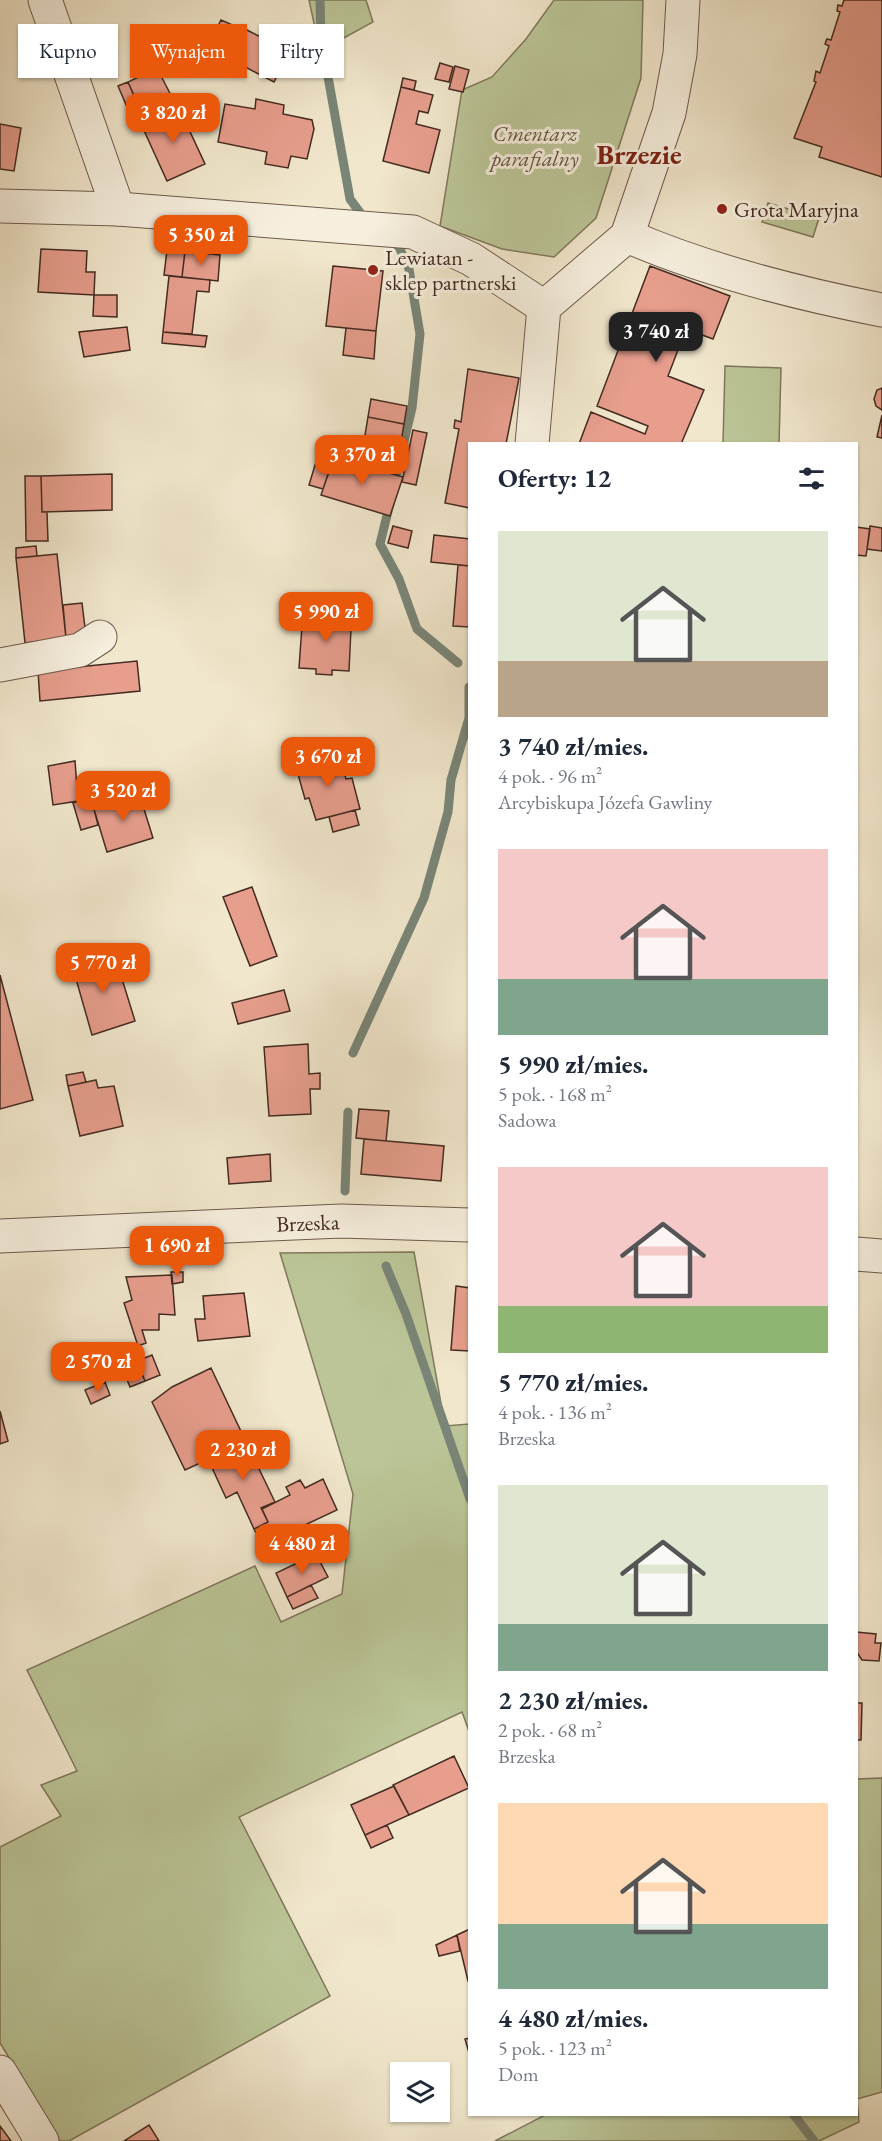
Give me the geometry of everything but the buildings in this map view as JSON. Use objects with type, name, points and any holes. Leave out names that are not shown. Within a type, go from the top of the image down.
[{"type":"street","points":[[45,0],[118,209]]},
{"type":"street","points":[[532,442],[544,307],[627,236],[669,113],[680,54],[683,0]]},
{"type":"street","points":[[0,206],[118,209],[413,232],[471,259],[544,307]]},
{"type":"street","points":[[627,236],[674,256],[731,273],[811,296],[882,310]]},
{"type":"street","points":[[0,665],[80,650],[100,637]]},
{"type":"street","name":"Brzeska","points":[[0,1236],[341,1221],[468,1225]]},
{"type":"street","points":[[858,1254],[882,1256]]},
{"type":"street","points":[[0,2072],[42,2141]]},
{"type":"green space","points":[[309,0],[366,0],[373,22],[344,38],[344,24],[314,24]]},
{"type":"green space","name":"Cmentarz parafialny","points":[[554,0],[643,0],[641,78],[596,218],[554,257],[502,249],[440,226],[462,90],[492,77],[526,39]]},
{"type":"green space","points":[[768,203],[819,218],[813,237],[762,222]]},
{"type":"green space","points":[[725,366],[781,368],[779,442],[723,442]]},
{"type":"green space","points":[[414,1252],[445,1426],[468,1424],[468,1728],[462,1712],[239,1817],[330,1996],[69,2141],[60,2141],[0,2043],[0,1847],[61,1816],[41,1785],[77,1771],[27,1670],[255,1566],[281,1622],[342,1594],[353,1494],[280,1253]]},
{"type":"green space","points":[[882,1778],[882,2092],[858,2099],[858,1779]]},
{"type":"green space","points":[[858,2110],[859,2122],[819,2141],[495,2141],[543,2116],[858,2116]]},
{"type":"waterway","points":[[320,0],[321,38],[350,199],[364,218]]},
{"type":"waterway","points":[[391,240],[399,247],[409,269],[420,334],[412,408],[393,487]]},
{"type":"waterway","points":[[390,503],[380,544],[399,579],[417,629],[458,663]]},
{"type":"waterway","points":[[353,1053],[424,898],[448,812],[451,780],[468,721]]},
{"type":"waterway","points":[[345,1191],[348,1112]]},
{"type":"waterway","points":[[386,1266],[406,1314],[468,1493]]},
{"type":"waterway","points":[[795,2116],[814,2141]]},
{"type":"place","name":"Grota Maryjna","points":[[722,209]]},
{"type":"place","name":"Lewiatan - sklep partnerski","points":[[373,270]]},
{"type":"district","name":"Brzezie","points":[[639,154]]}]
